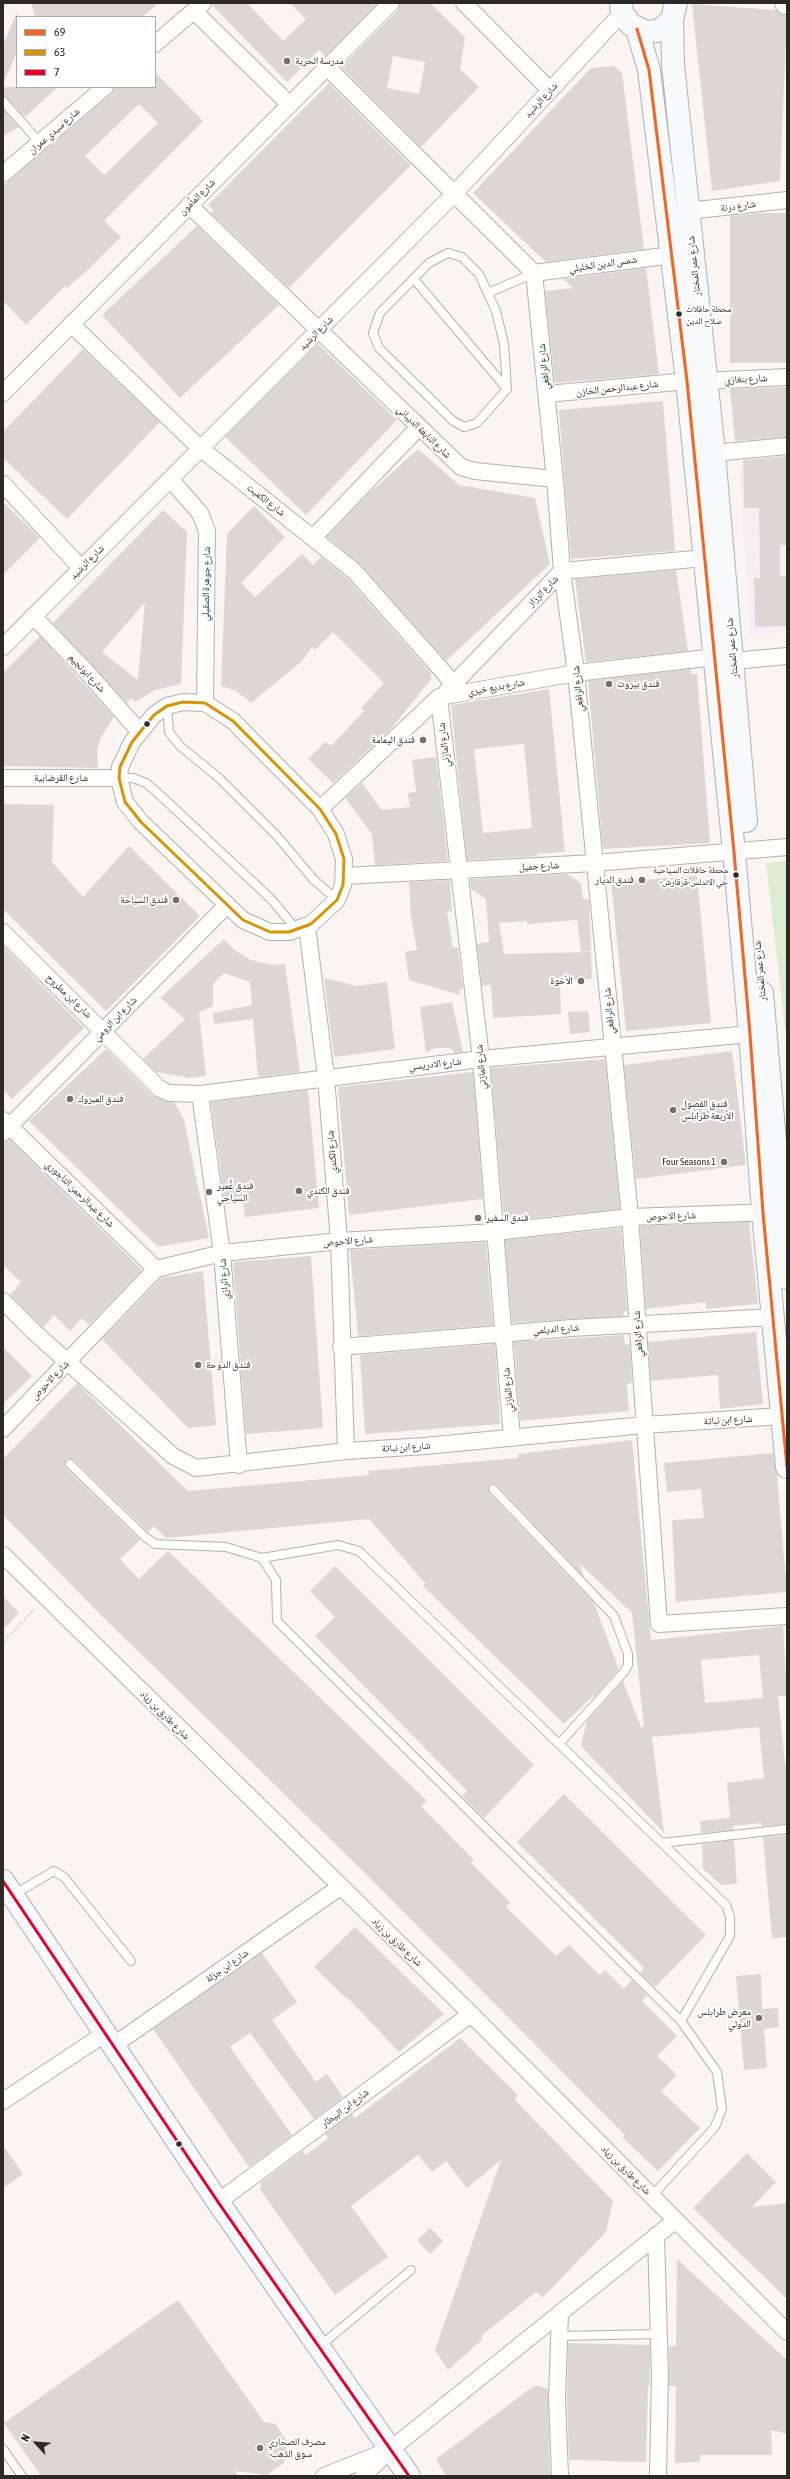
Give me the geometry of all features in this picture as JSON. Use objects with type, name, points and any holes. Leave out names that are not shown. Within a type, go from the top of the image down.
[{"type":"main road","points":[[622,8],[631,25],[638,30],[657,30],[665,26],[675,7]]},
{"type":"main road","name":"شارع عمر المختار","points":[[675,7],[672,49],[688,212],[704,558],[724,659]]},
{"type":"main road","name":"شارع عمر المختار","points":[[638,30],[649,70],[672,254],[696,381],[714,453],[724,659],[741,851],[777,1212],[772,1317],[787,1467]]},
{"type":"main road","name":"شارع عمر المختار","points":[[741,851],[750,1034],[787,1278]]},
{"type":"main road","points":[[8,1888],[218,2202],[409,2476]]},
{"type":"street","name":"شارع المأمون","points":[[3,393],[391,3]]},
{"type":"street","points":[[464,3],[550,90]]},
{"type":"street","points":[[156,43],[198,7],[290,105]]},
{"type":"street","name":"شارع الرشيد","points":[[3,646],[454,194],[550,90],[622,8]]},
{"type":"street","points":[[327,67],[534,273]]},
{"type":"street","name":"شارع سيدي عمران","points":[[3,174],[104,88]]},
{"type":"street","name":"شارع درنة","points":[[688,212],[787,200]]},
{"type":"street","name":"شارع النابغة الديباني","points":[[189,205],[461,467],[475,471],[555,479]]},
{"type":"street","name":"شمس الدين الخليلي","points":[[534,273],[672,254]]},
{"type":"street","name":"شارع الرافعي","points":[[534,273],[555,479],[562,571],[576,673],[630,1217],[659,1624],[787,1616]]},
{"type":"street","name":"شارع الكميت","points":[[71,324],[200,448],[314,537],[354,571],[454,684]]},
{"type":"street","name":"شارع بنغازي","points":[[696,381],[787,377]]},
{"type":"street","name":"شارع عبدالرحمن الخازن","points":[[547,394],[696,381]]},
{"type":"street","points":[[314,537],[419,427]]},
{"type":"street","points":[[714,453],[787,446]]},
{"type":"street","name":"شارع جوهرة الصقيلي","points":[[170,479],[200,513],[207,531],[205,702]]},
{"type":"street","points":[[3,484],[81,568]]},
{"type":"street","name":"شارع الرزاز","points":[[440,697],[562,571],[704,558]]},
{"type":"street","name":"شارع ابونجيم","points":[[33,616],[85,670],[139,731]]},
{"type":"street","name":"شارع بديع خيري","points":[[440,697],[576,673],[724,659],[787,656]]},
{"type":"street","points":[[320,810],[440,697]]},
{"type":"street","name":"شارع المازني","points":[[440,697],[458,870],[481,1059],[512,1438]]},
{"type":"street","points":[[183,702],[205,702],[233,721],[320,810],[336,834],[344,859],[344,876],[336,900],[321,917],[302,928],[270,932],[243,920],[226,906],[141,822],[125,802],[119,778],[124,758],[139,731],[154,715],[167,706],[183,702]]},
{"type":"street","name":"شارع القرضابية","points":[[3,778],[119,778]]},
{"type":"street","name":"شارع جميل","points":[[344,876],[595,863],[787,847]]},
{"type":"street","name":"شارع ابن الرومي","points":[[5,1127],[104,1030],[226,906]]},
{"type":"street","name":"شارع الكندي","points":[[302,928],[326,1076],[339,1241],[341,1347],[346,1451]]},
{"type":"street","name":"شارع ابن مطروح","points":[[3,932],[104,1030],[160,1089],[169,1093]]},
{"type":"street","name":"شارع الادريسي","points":[[169,1093],[200,1094],[326,1076],[481,1059],[750,1034]]},
{"type":"street","name":"شارع الرازي","points":[[200,1094],[222,1253],[239,1465]]},
{"type":"street","name":"شارع عبدالرحمن التاجوري","points":[[5,1127],[156,1269]]},
{"type":"street","name":"شارع الاحوص","points":[[3,1430],[156,1269],[222,1253],[339,1241],[495,1232],[630,1217],[777,1212]]},
{"type":"street","name":"شارع ابن نباتة","points":[[3,1301],[173,1456],[196,1468],[239,1465],[346,1451],[512,1438],[644,1425],[782,1416]]},
{"type":"street","name":"شارع الديلمي","points":[[341,1347],[503,1333],[772,1317]]},
{"type":"street","name":"شارع طارق بن زياد","points":[[3,1556],[471,2014],[787,2332]]},
{"type":"street","name":"شارع ابن جزلة","points":[[3,2101],[110,2039],[340,1887]]},
{"type":"street","name":"شارع ابن البيطار","points":[[218,2202],[471,2014]]},
{"type":"street","points":[[363,2476],[391,2449],[676,2220]]},
{"type":"street","points":[[656,2235],[659,2334],[658,2476]]},
{"type":"street","points":[[560,2313],[557,2398],[560,2476]]},
{"type":"street","points":[[324,2476],[391,2449]]},
{"type":"lane","points":[[3,101],[40,142]]},
{"type":"lane","points":[[448,253],[462,257],[479,274],[488,293],[496,311],[504,344],[507,389],[477,424],[464,427],[453,421],[378,348],[373,333],[380,313],[429,264],[448,253]]},
{"type":"lane","points":[[488,293],[534,273]]},
{"type":"lane","points":[[414,279],[507,389]]},
{"type":"lane","points":[[167,706],[170,732],[180,746],[219,778],[277,836],[314,880],[336,900]]},
{"type":"lane","points":[[119,778],[133,778],[146,784],[160,795],[302,928]]},
{"type":"lane","points":[[70,1464],[144,1536],[155,1544],[226,1547],[262,1558],[338,1544],[359,1551],[726,1905],[730,1917],[730,1936],[681,2021]]},
{"type":"lane","points":[[492,1489],[614,1616],[628,1654],[628,1665],[624,1672],[559,1744]]},
{"type":"lane","points":[[262,1558],[276,1580],[277,1621],[681,2021],[717,2072],[722,2110],[715,2127],[652,2196]]},
{"type":"lane","points":[[662,1843],[787,1829]]},
{"type":"lane","points":[[8,1888],[54,1871],[64,1877],[131,1961]]},
{"type":"lane","points":[[319,2347],[411,2270]]},
{"type":"lane","points":[[559,2336],[659,2334]]},
{"type":"lane","points":[[3,2449],[22,2476]]},
{"type":"path","points":[[3,1642],[46,1598]]},
{"type":"shaded area","points":[[787,461],[787,631],[750,635],[739,466]]},
{"type":"green space","points":[[787,861],[787,1046],[766,863]]},
{"type":"building","points":[[31,3],[159,3],[143,16],[35,16]]},
{"type":"building","name":"مدرسة الحرية","points":[[212,3],[247,3],[283,41],[306,19],[290,3],[378,3],[325,56],[319,50],[287,82],[212,5]]},
{"type":"building","points":[[400,3],[430,3],[465,37],[460,69],[479,87],[421,147],[341,67],[398,10]],"holes":[[[393,56],[425,62],[419,94],[387,88]]]},
{"type":"building","points":[[692,4],[776,10],[787,16],[780,181],[712,191]]},
{"type":"building","points":[[17,12],[16,54],[3,84],[3,45]]},
{"type":"building","points":[[613,66],[622,72],[644,249],[546,262],[473,193],[591,68]]},
{"type":"building","points":[[156,73],[203,121],[104,221],[121,237],[67,288],[65,286],[26,325],[3,301],[3,186],[111,94],[114,88],[156,88]],"holes":[[[139,104],[158,123],[104,175],[85,156]]]},
{"type":"building","points":[[329,83],[411,165],[289,288],[211,213],[213,210],[208,205]]},
{"type":"building","points":[[3,87],[57,88],[25,117],[3,96]]},
{"type":"building","points":[[3,109],[19,127],[3,136]]},
{"type":"building","points":[[756,213],[787,213],[787,363],[730,363],[730,216]]},
{"type":"building","points":[[197,226],[279,305],[180,398],[102,315]]},
{"type":"building","points":[[646,268],[659,374],[555,383],[545,291],[573,288],[563,279]]},
{"type":"building","points":[[318,344],[397,420],[306,515],[225,437]]},
{"type":"building","points":[[83,349],[160,422],[67,519],[3,458],[3,432]]},
{"type":"building","points":[[787,387],[787,437],[735,441],[730,389]]},
{"type":"building","points":[[663,401],[675,551],[571,559],[559,410]]},
{"type":"building","points":[[418,449],[459,485],[535,498],[550,564],[446,661],[361,565],[327,537],[366,496]]},
{"type":"building","points":[[787,456],[787,545],[780,545],[780,576],[787,576],[787,626],[755,627],[754,578],[760,578],[759,508],[744,508],[743,460]]},
{"type":"building","points":[[3,502],[40,538],[3,575]]},
{"type":"building","points":[[254,506],[285,537],[241,583],[255,597],[302,554],[313,565],[321,557],[347,578],[432,674],[430,676],[432,678],[390,730],[333,783],[308,759],[325,742],[331,746],[364,711],[361,708],[384,683],[333,632],[315,650],[312,647],[301,662],[251,703],[236,691],[221,686],[227,534]]},
{"type":"building","points":[[163,510],[187,532],[181,684],[155,690],[135,702],[131,698],[127,703],[53,623]],"holes":[[[145,602],[138,680],[102,652]]]},
{"type":"building","points":[[676,570],[688,651],[586,662],[575,579]]},
{"type":"building","points":[[40,636],[114,717],[101,737],[97,750],[98,768],[3,766],[3,673]]},
{"type":"building","points":[[691,669],[691,674],[697,674],[710,843],[603,849],[588,681]]},
{"type":"building","points":[[549,689],[565,852],[536,854],[539,856],[467,860],[451,705]],"holes":[[[524,744],[532,828],[483,833],[474,749]]]},
{"type":"building","points":[[436,757],[448,861],[375,865],[372,834],[345,798],[362,783],[382,810],[410,807],[408,793],[416,792],[412,760]]},
{"type":"building","points":[[3,804],[54,805],[52,862],[83,897],[129,846],[200,916],[106,1011],[3,909]]},
{"type":"building","points":[[567,874],[581,883],[583,899],[589,899],[591,951],[581,952],[577,920],[527,924],[527,921],[499,923],[504,954],[591,952],[592,979],[560,980],[561,1014],[493,1018],[491,985],[482,986],[477,944],[489,942],[486,899],[471,889],[470,879]]},
{"type":"building","points":[[697,876],[711,1023],[626,1031],[611,882]]},
{"type":"building","points":[[450,880],[452,911],[447,912],[453,948],[458,947],[463,990],[459,990],[460,995],[409,980],[405,952],[417,950],[411,917],[409,882]]},
{"type":"building","points":[[224,939],[233,949],[251,960],[272,965],[285,964],[300,1072],[258,1077],[253,1019],[214,1024],[213,1013],[252,1005],[250,982],[224,973],[213,984],[213,1006],[199,1012],[206,1076],[189,1078],[156,1072],[143,1059],[185,1019],[160,998]]},
{"type":"building","points":[[3,946],[84,1028],[12,1099],[3,1090]]},
{"type":"building","points":[[324,978],[357,986],[387,982],[395,1049],[334,1057]]},
{"type":"building","points":[[452,1002],[463,1052],[455,1053],[450,1048],[434,1048],[426,1053],[420,1007]]},
{"type":"building","points":[[588,1011],[590,1032],[570,1034],[568,1012]]},
{"type":"building","points":[[106,1049],[153,1096],[175,1103],[184,1120],[209,1238],[158,1247],[29,1121]]},
{"type":"building","points":[[732,1051],[746,1165],[636,1179],[624,1065]]},
{"type":"building","points":[[605,1059],[620,1209],[504,1221],[491,1068]]},
{"type":"building","points":[[473,1072],[483,1199],[349,1215],[338,1087]]},
{"type":"building","points":[[308,1090],[319,1208],[245,1217],[243,1202],[225,1204],[211,1102]]},
{"type":"building","points":[[10,1140],[142,1270],[89,1325],[82,1318],[70,1331],[54,1315],[43,1328],[10,1295],[21,1282],[3,1265],[3,1142]]},
{"type":"building","points":[[749,1222],[758,1304],[706,1309],[706,1302],[646,1309],[640,1226]]},
{"type":"building","points":[[621,1228],[627,1311],[624,1312],[623,1316],[512,1323],[505,1240]]},
{"type":"building","points":[[486,1242],[493,1325],[358,1336],[350,1250]]},
{"type":"building","points":[[311,1256],[323,1428],[246,1434],[233,1262]]},
{"type":"building","points":[[203,1271],[216,1425],[188,1428],[102,1339],[161,1278]]},
{"type":"building","points":[[756,1332],[763,1404],[720,1409],[718,1375],[651,1381],[648,1342]]},
{"type":"building","points":[[624,1335],[625,1345],[630,1344],[632,1383],[627,1384],[629,1411],[520,1421],[514,1342]]},
{"type":"building","points":[[495,1344],[500,1424],[365,1434],[360,1355]]},
{"type":"building","points":[[3,1347],[32,1376],[3,1404]]},
{"type":"building","points":[[77,1383],[188,1491],[369,1475],[368,1471],[518,1458],[518,1454],[632,1440],[651,1640],[783,1626],[787,1696],[778,1696],[787,1782],[787,1824],[762,1826],[761,1823],[733,1826],[733,1830],[701,1833],[700,1821],[730,1818],[727,1783],[764,1778],[759,1727],[652,1737],[664,1833],[581,1746],[587,1721],[623,1681],[641,1727],[644,1727],[632,1613],[579,1563],[584,1577],[497,1485],[489,1485],[489,1493],[594,1603],[619,1669],[593,1699],[594,1695],[564,1724],[423,1586],[425,1583],[369,1519],[166,1538],[154,1526],[148,1532],[74,1460],[68,1459],[65,1463],[66,1468],[140,1540],[120,1559],[139,1579],[168,1551],[427,1801],[421,1806],[474,1860],[471,1863],[510,1902],[506,1907],[556,1956],[569,1945],[600,1975],[605,1970],[624,1989],[632,1980],[647,1995],[642,2001],[677,2036],[657,2056],[677,2075],[661,2091],[700,2128],[658,2171],[622,2137],[625,2135],[366,1874],[101,1615],[3,1515],[3,1459]],"holes":[[[759,1655],[763,1698],[705,1703],[701,1660]]]},
{"type":"building","points":[[773,1453],[777,1475],[787,1592],[676,1602],[672,1520],[704,1518],[701,1489],[667,1492],[664,1463]]},
{"type":"building","points":[[335,1566],[534,1765],[484,1818],[462,1796],[467,1791],[315,1636],[335,1617],[310,1591]]},
{"type":"building","points":[[3,1596],[19,1613],[3,1630]]},
{"type":"building","points":[[564,1794],[706,1935],[655,1987],[640,1973],[644,1968],[517,1842]]},
{"type":"building","points":[[787,1835],[787,1937],[772,1938],[763,1837]]},
{"type":"building","points":[[734,1840],[737,1884],[721,1885],[703,1869],[702,1844]]},
{"type":"building","points":[[355,1927],[444,2014],[399,2052],[348,1998],[347,1999],[314,1967]]},
{"type":"building","points":[[262,1953],[297,2002],[272,2020],[316,2082],[327,2074],[343,2097],[314,2119],[250,2033],[230,2047],[292,2135],[249,2167],[153,2029]]},
{"type":"building","name":"معرض طرابلس الدولي","points":[[761,1974],[762,2009],[778,2008],[779,2027],[764,2029],[767,2068],[744,2070],[736,1976]]},
{"type":"building","points":[[460,2038],[517,2094],[515,2100],[613,2201],[606,2232],[543,2297],[536,2292],[481,2336],[483,2339],[448,2370],[435,2350],[501,2160],[467,2188],[446,2161],[432,2172],[418,2155],[351,2206],[388,2257],[335,2295],[259,2188],[262,2186],[260,2183],[303,2151],[306,2155],[328,2138],[325,2134],[352,2114],[355,2118]]},
{"type":"building","points":[[3,2145],[23,2174],[3,2188]]},
{"type":"building","points":[[747,2153],[776,2182],[752,2207],[787,2203],[787,2299],[693,2208]]},
{"type":"building","points":[[430,2228],[443,2241],[430,2254],[417,2240]]},
{"type":"building","points":[[677,2259],[787,2360],[787,2434],[771,2430],[772,2455],[700,2455],[700,2462],[675,2463],[676,2386],[669,2386],[669,2346],[676,2346]]},
{"type":"building","points":[[178,2300],[264,2422],[275,2424],[287,2441],[284,2463],[267,2475],[235,2471],[238,2476],[41,2476],[4,2423]]},
{"type":"building","points":[[568,2343],[650,2345],[650,2385],[648,2385],[646,2462],[569,2460],[567,2398]]},
{"type":"building","points":[[535,2385],[548,2389],[550,2476],[446,2476],[436,2459]]},
{"type":"transit line","name":"69","points":[[637,29],[649,70],[687,381],[734,852],[750,1034],[763,1213],[787,1467]]},
{"type":"transit line","name":"63","points":[[183,702],[205,703],[233,721],[320,809],[336,834],[344,859],[343,885],[337,900],[311,924],[289,932],[270,932],[243,920],[141,822],[125,802],[119,778],[120,767],[132,742],[154,715],[167,706],[183,702]]},
{"type":"transit line","name":"7","points":[[3,1881],[218,2202],[409,2476]]},
{"type":"place","name":"مدرسة الحرية","points":[[287,61]]},
{"type":"place","name":"محطة حافلات صلاح الدين","points":[[679,314]]},
{"type":"place","name":"فندق بيروت","points":[[609,684]]},
{"type":"place","name":"فندق اليمامة","points":[[423,740]]},
{"type":"place","name":"محطة حافلات السياحية -حي الاندلس-قرقارش","points":[[736,875]]},
{"type":"place","name":"فندق الديار","points":[[642,880]]},
{"type":"place","name":"فندق السياحة","points":[[176,900]]},
{"type":"place","name":"الأخوة","points":[[581,981]]},
{"type":"place","name":"فندق المبروك","points":[[70,1099]]},
{"type":"place","name":"فندق الفصول الأربعة طرابلس","points":[[673,1110]]},
{"type":"place","name":"Four Seasons 1","points":[[724,1162]]},
{"type":"place","name":"فندق الكندي","points":[[299,1191]]},
{"type":"place","name":"فندق عُُمير السياحي","points":[[209,1192]]},
{"type":"place","name":"فندق السفير","points":[[478,1218]]},
{"type":"place","name":"فندق الدوحة","points":[[198,1365]]},
{"type":"place","name":"معرض طرابلس الدولي","points":[[759,2018]]},
{"type":"place","name":"مصرف الصحاري -سوق الذهب","points":[[260,2448]]}]
